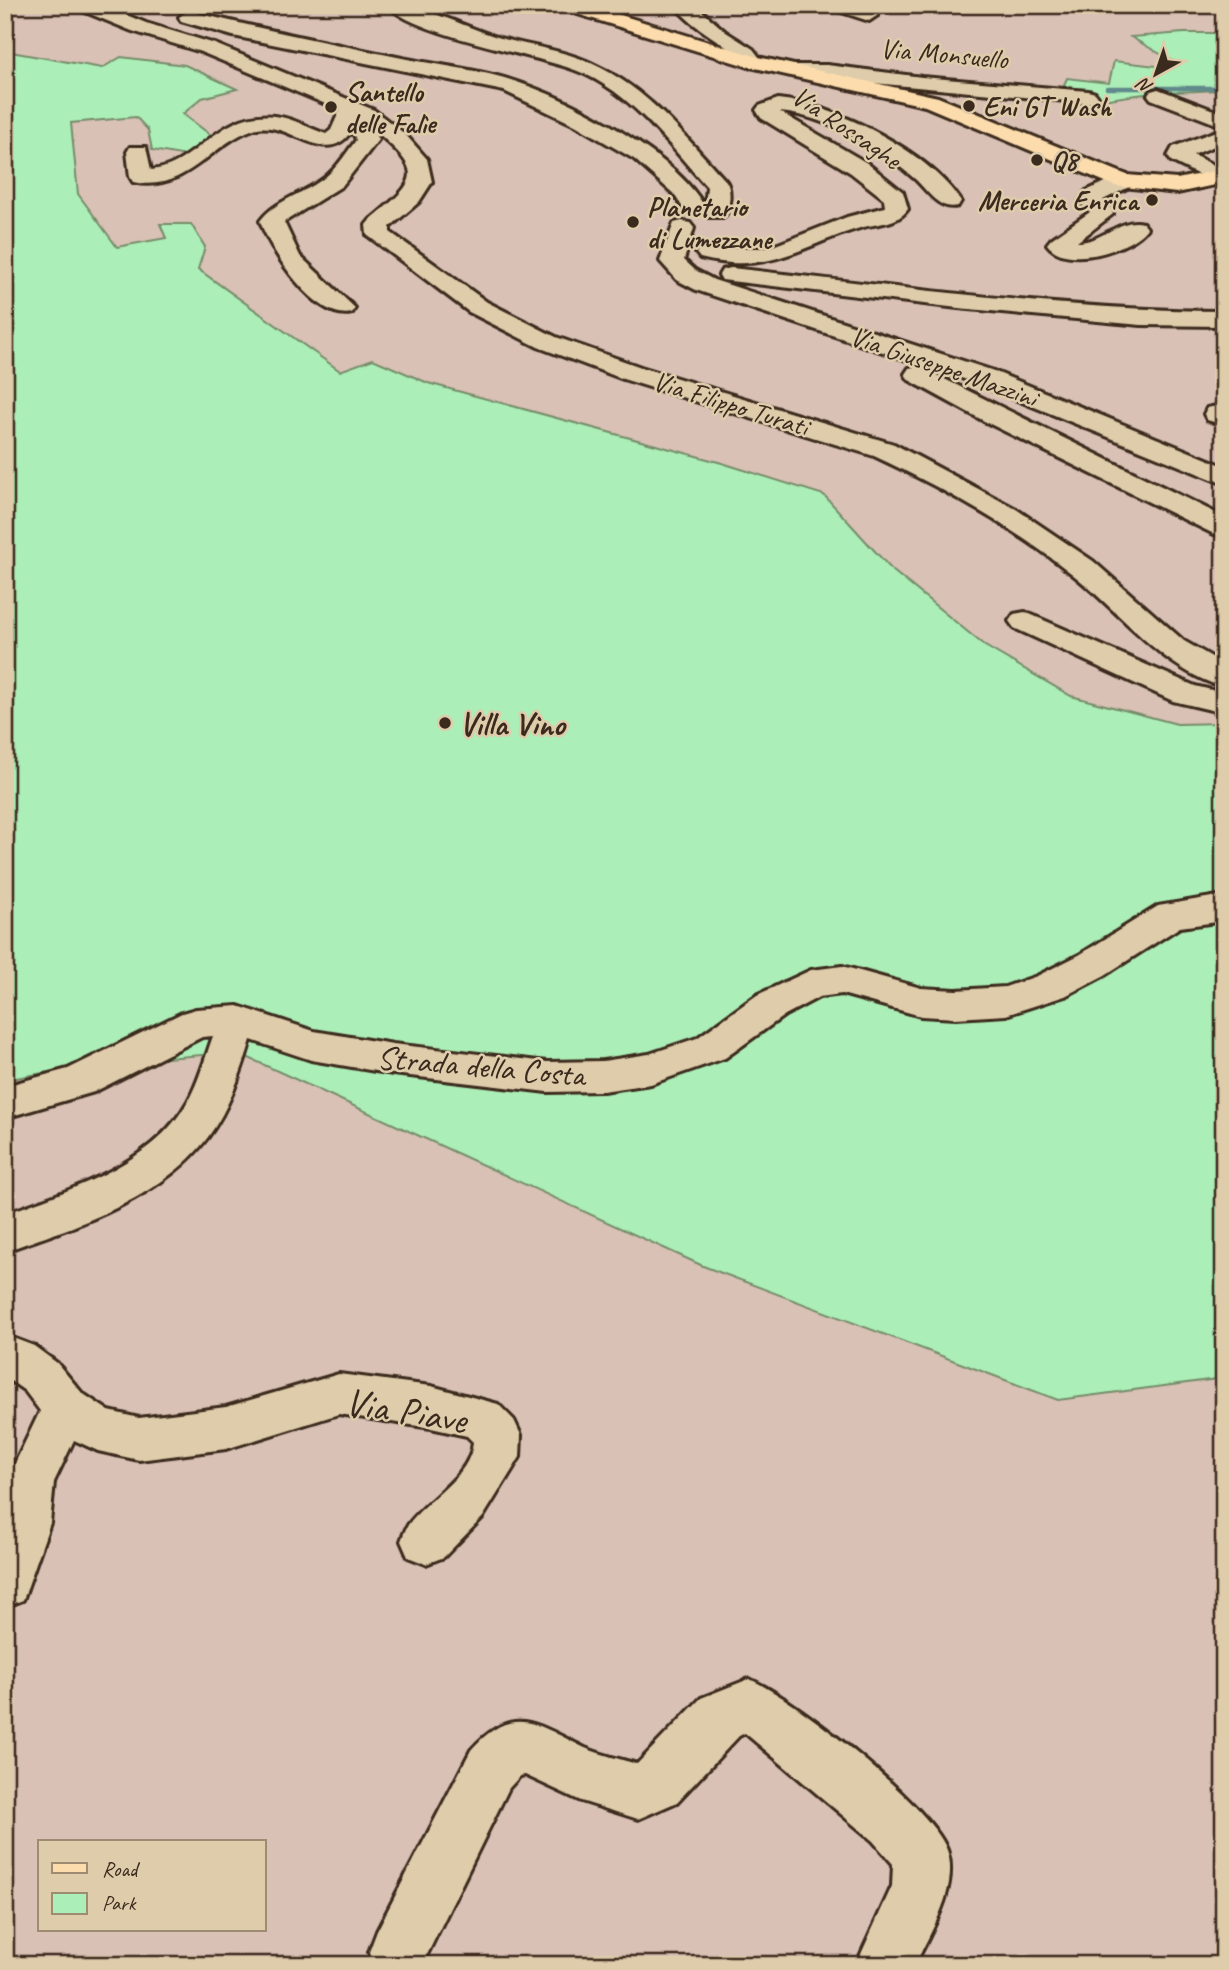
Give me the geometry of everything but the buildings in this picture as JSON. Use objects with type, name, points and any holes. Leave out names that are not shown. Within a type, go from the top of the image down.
[{"type":"main road","name":"Via Monsuello","points":[[568,5],[697,45],[724,45],[753,62],[931,101],[1123,181],[1177,186],[1222,176]]},
{"type":"street","points":[[85,5],[139,27],[208,48],[352,108],[367,140],[327,187],[281,212],[272,221],[277,240],[288,259],[308,280],[343,308]]},
{"type":"street","points":[[397,5],[406,12],[489,41],[583,66],[619,86],[648,109],[718,186],[704,224]]},
{"type":"street","points":[[683,5],[724,45]]},
{"type":"street","points":[[839,5],[869,15]]},
{"type":"street","points":[[172,13],[233,30],[510,86],[547,101],[640,154],[683,189],[693,201],[704,224],[706,257],[711,267],[741,278],[958,302],[1180,319],[1185,326],[1219,330]]},
{"type":"street","name":"Via Monsuello","points":[[795,71],[827,71],[922,83],[990,86],[1088,97]]},
{"type":"street","points":[[1158,95],[1224,121]]},
{"type":"street","name":"Via Rossaghe","points":[[704,224],[744,258],[778,254],[856,222],[892,214],[897,209],[895,197],[859,168],[768,114],[766,110],[776,105],[803,109],[859,134],[910,164],[950,201]]},
{"type":"street","points":[[138,152],[141,177],[150,178],[192,162],[234,131],[256,122],[296,127],[320,141],[329,140],[337,137],[344,117],[352,108]]},
{"type":"street","name":"Via Filippo Turati","points":[[352,108],[367,114],[397,139],[419,164],[421,182],[411,197],[378,225],[379,234],[478,307],[547,342],[632,373],[884,450],[920,467],[1006,514],[1082,567],[1173,648],[1224,677]]},
{"type":"street","name":"Via Monsuello","points":[[1222,176],[1179,156],[1181,152],[1224,134]]},
{"type":"street","points":[[1123,181],[1094,196],[1090,202],[1102,210],[1101,214],[1059,244],[1077,250],[1098,250],[1135,228]]},
{"type":"street","name":"Via Giuseppe Mazzini","points":[[704,224],[674,254],[672,261],[686,275],[705,285],[1036,396],[1224,476]]},
{"type":"street","points":[[877,343],[879,353],[982,409],[1224,528]]},
{"type":"street","points":[[1025,621],[1185,694],[1224,702]]},
{"type":"street","name":"Strada della Costa","points":[[5,1101],[80,1081],[196,1023],[238,1020],[337,1051],[547,1077],[603,1076],[652,1069],[711,1048],[771,1005],[811,984],[842,980],[921,1002],[956,1004],[1006,1001],[1061,981],[1171,915],[1224,908]]},
{"type":"street","points":[[5,1233],[121,1184],[165,1157],[194,1126],[217,1085],[238,1020]]},
{"type":"street","name":"Via Piave","points":[[5,1355],[18,1360],[41,1377],[65,1408],[98,1430],[139,1439],[226,1428],[339,1394],[431,1407],[481,1419],[497,1435],[496,1457],[466,1502],[426,1541]]},
{"type":"street","points":[[5,1583],[25,1523],[30,1482],[65,1408]]},
{"type":"street","points":[[398,1952],[490,1769],[507,1750],[528,1748],[581,1774],[638,1793],[658,1783],[720,1717],[748,1705],[768,1717],[892,1821],[921,1855],[920,1889],[885,1965]]},
{"type":"green space","points":[[1224,33],[1224,93],[1221,90],[1152,93],[1084,105],[1093,97],[1088,92],[1067,89],[1064,85],[1067,78],[1109,83],[1114,61],[1173,68],[1176,63],[1131,37]]},
{"type":"green space","points":[[5,51],[102,68],[121,57],[185,65],[237,89],[202,98],[183,114],[212,136],[186,156],[152,150],[148,130],[136,117],[71,123],[78,194],[117,247],[166,238],[160,224],[191,224],[205,247],[198,269],[340,371],[373,359],[428,383],[722,463],[824,495],[892,570],[985,646],[1071,696],[1177,724],[1224,723],[1224,1378],[1058,1400],[703,1266],[236,1052],[86,1065],[5,1080]]},
{"type":"waterway","points":[[1107,88],[1224,88]]},
{"type":"place","name":"Eni GT Wash","points":[[969,106]]},
{"type":"place","name":"Santello delle Falìe","points":[[331,107]]},
{"type":"place","name":"Q8","points":[[1037,160]]},
{"type":"place","name":"Merceria Enrica","points":[[1152,200]]},
{"type":"place","name":"Planetario di Lumezzane","points":[[633,222]]},
{"type":"place","name":"Villa Vino","points":[[445,723]]}]
